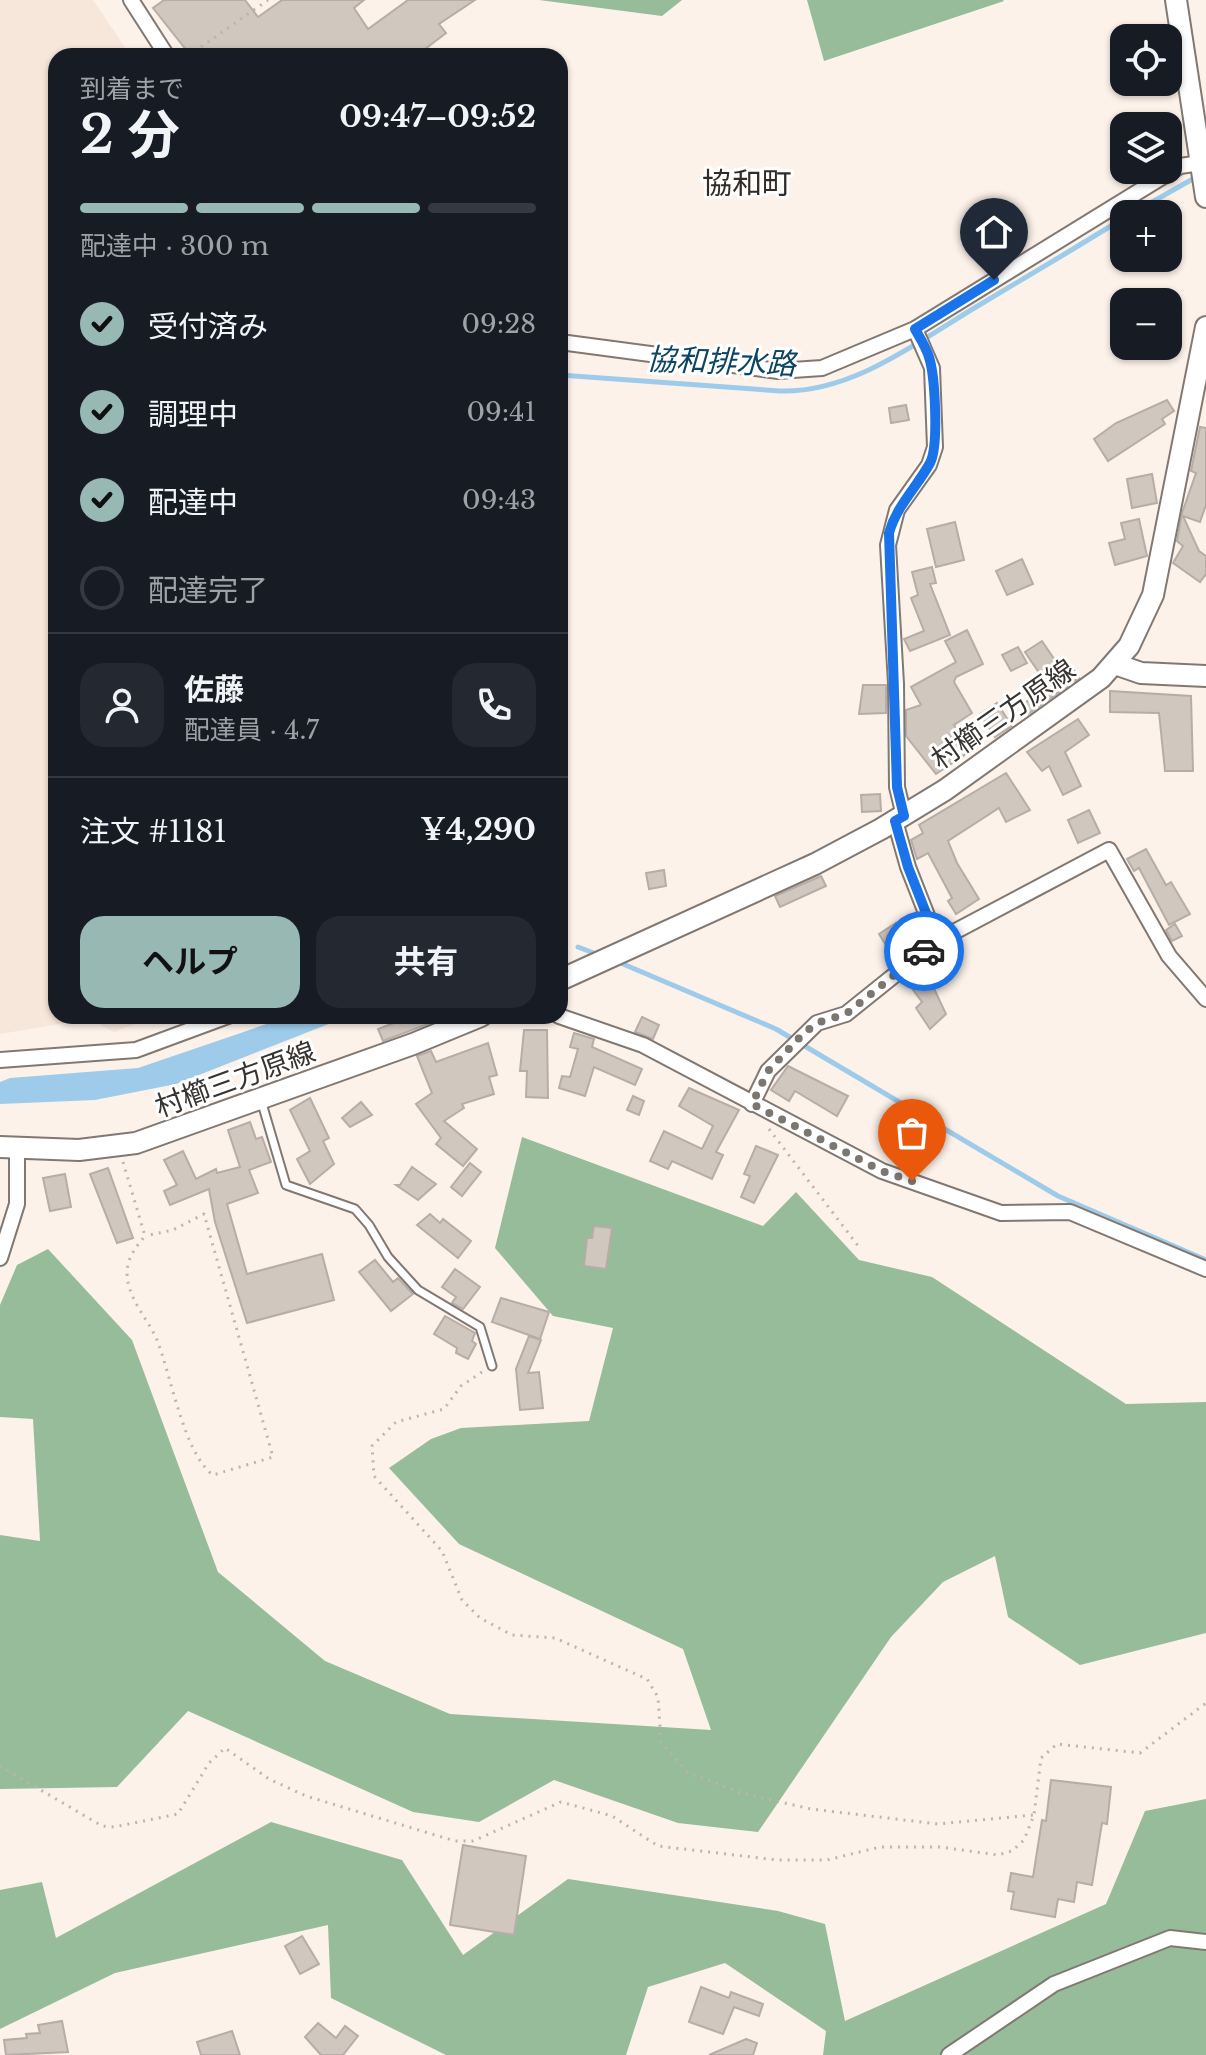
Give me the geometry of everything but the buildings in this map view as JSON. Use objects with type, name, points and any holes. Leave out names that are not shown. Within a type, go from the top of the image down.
[{"type":"main road","points":[[1176,0],[1204,180]]},
{"type":"main road","name":"村櫛三方原線","points":[[568,976],[815,864],[900,818],[1080,696],[1115,664],[1136,634],[1153,595],[1206,327]]},
{"type":"main road","points":[[1115,664],[1141,673],[1206,676]]},
{"type":"main road","name":"村櫛三方原線","points":[[8,1147],[79,1150],[118,1147],[261,1099],[460,1024]]},
{"type":"street","points":[[131,0],[162,48]]},
{"type":"street","points":[[568,343],[793,372],[836,364],[916,331],[1180,166],[1204,180]]},
{"type":"street","points":[[916,331],[926,347],[932,368],[933,456],[897,510],[888,545],[900,818],[908,867],[937,941]]},
{"type":"street","points":[[752,1104],[768,1071],[817,1023],[846,1014],[937,941],[1109,850],[1169,956],[1206,999]]},
{"type":"street","points":[[568,1019],[643,1045],[882,1171],[1001,1213],[1070,1212],[1206,1269]]},
{"type":"street","points":[[0,1060],[136,1050],[206,1024]]},
{"type":"street","points":[[0,1258],[17,1204],[8,1147]]},
{"type":"street","points":[[949,2055],[1054,1984],[1170,1938],[1206,1942]]},
{"type":"lane","points":[[261,1099],[286,1185],[355,1209],[388,1257],[418,1290],[480,1327],[492,1366]]},
{"type":"path","points":[[199,48],[268,0]]},
{"type":"path","points":[[752,1104],[859,1247]]},
{"type":"path","points":[[118,1147],[145,1236]]},
{"type":"path","points":[[204,1214],[273,1457],[213,1475],[205,1469],[193,1446],[156,1337],[136,1306],[127,1273],[132,1252],[145,1236],[173,1230],[204,1214]]},
{"type":"path","points":[[492,1366],[461,1386],[444,1409],[396,1422],[372,1446],[374,1476],[442,1551],[462,1600],[480,1618],[512,1635],[555,1638],[647,1679],[658,1697],[661,1742],[687,1772],[741,1793],[811,1809],[938,1824],[1034,1815]]},
{"type":"path","points":[[0,1766],[107,1827],[178,1814],[209,1763],[225,1748],[269,1779],[306,1796],[455,1841],[473,1841],[561,1802],[612,1816],[658,1846],[777,1860],[827,1860],[880,1847],[940,1847],[998,1855],[1012,1851],[1024,1840],[1034,1815],[1041,1758],[1046,1750],[1057,1744],[1140,1753],[1206,1703]]},
{"type":"shaded area","points":[[0,0],[93,0],[126,48],[48,48],[48,1024],[60,1024],[0,1034]]},
{"type":"shaded area","points":[[99,1024],[134,1024],[114,1032]]},
{"type":"green space","points":[[539,0],[682,0],[662,16]]},
{"type":"green space","points":[[807,0],[1003,0],[1004,1],[824,61]]},
{"type":"green space","points":[[522,1137],[763,1226],[796,1192],[859,1260],[932,1277],[1126,1404],[1206,1402],[1206,1633],[1080,1665],[1008,1617],[995,1556],[943,1582],[891,1637],[758,1832],[678,1823],[554,1780],[479,1822],[413,1812],[188,1711],[117,1787],[0,1789],[0,1535],[40,1541],[33,1419],[0,1417],[0,1305],[17,1265],[48,1249],[132,1340],[218,1572],[325,1661],[450,1714],[711,1730],[683,1649],[459,1544],[389,1468],[431,1439],[461,1428],[589,1421],[613,1328],[553,1316],[495,1248]]},
{"type":"green space","points":[[1206,1799],[1206,2055],[823,2055],[826,2031],[725,1963],[648,1987],[626,2055],[446,2055],[331,1998],[328,1925],[115,1973],[0,2029],[0,1890],[42,1882],[56,1938],[271,1822],[402,1860],[463,1955],[568,1879],[778,1911],[825,1924],[845,2021],[1106,1904],[1145,1811]]},
{"type":"water","points":[[267,1024],[329,1024],[176,1084],[95,1100],[0,1104],[0,1082],[10,1078],[138,1068]]},
{"type":"waterway","name":"協和排水路","points":[[1156,200],[1198,176]]},
{"type":"waterway","name":"協和排水路","points":[[568,376],[780,391],[833,384],[907,350],[1110,226]]},
{"type":"waterway","points":[[578,947],[599,955]]},
{"type":"waterway","points":[[616,961],[776,1029],[1058,1196],[1206,1260]]},
{"type":"way so far","points":[[912,1181],[882,1171],[752,1104],[768,1071],[804,1033],[817,1023],[846,1014],[924,951]]},
{"type":"district","name":"協和町","points":[[747,184]]},
{"type":"route","points":[[924,951],[937,941],[908,867],[895,821],[904,816],[897,787],[895,752],[896,684],[889,533],[897,510],[929,465],[935,447],[932,368],[926,347],[915,329],[994,280]]}]
